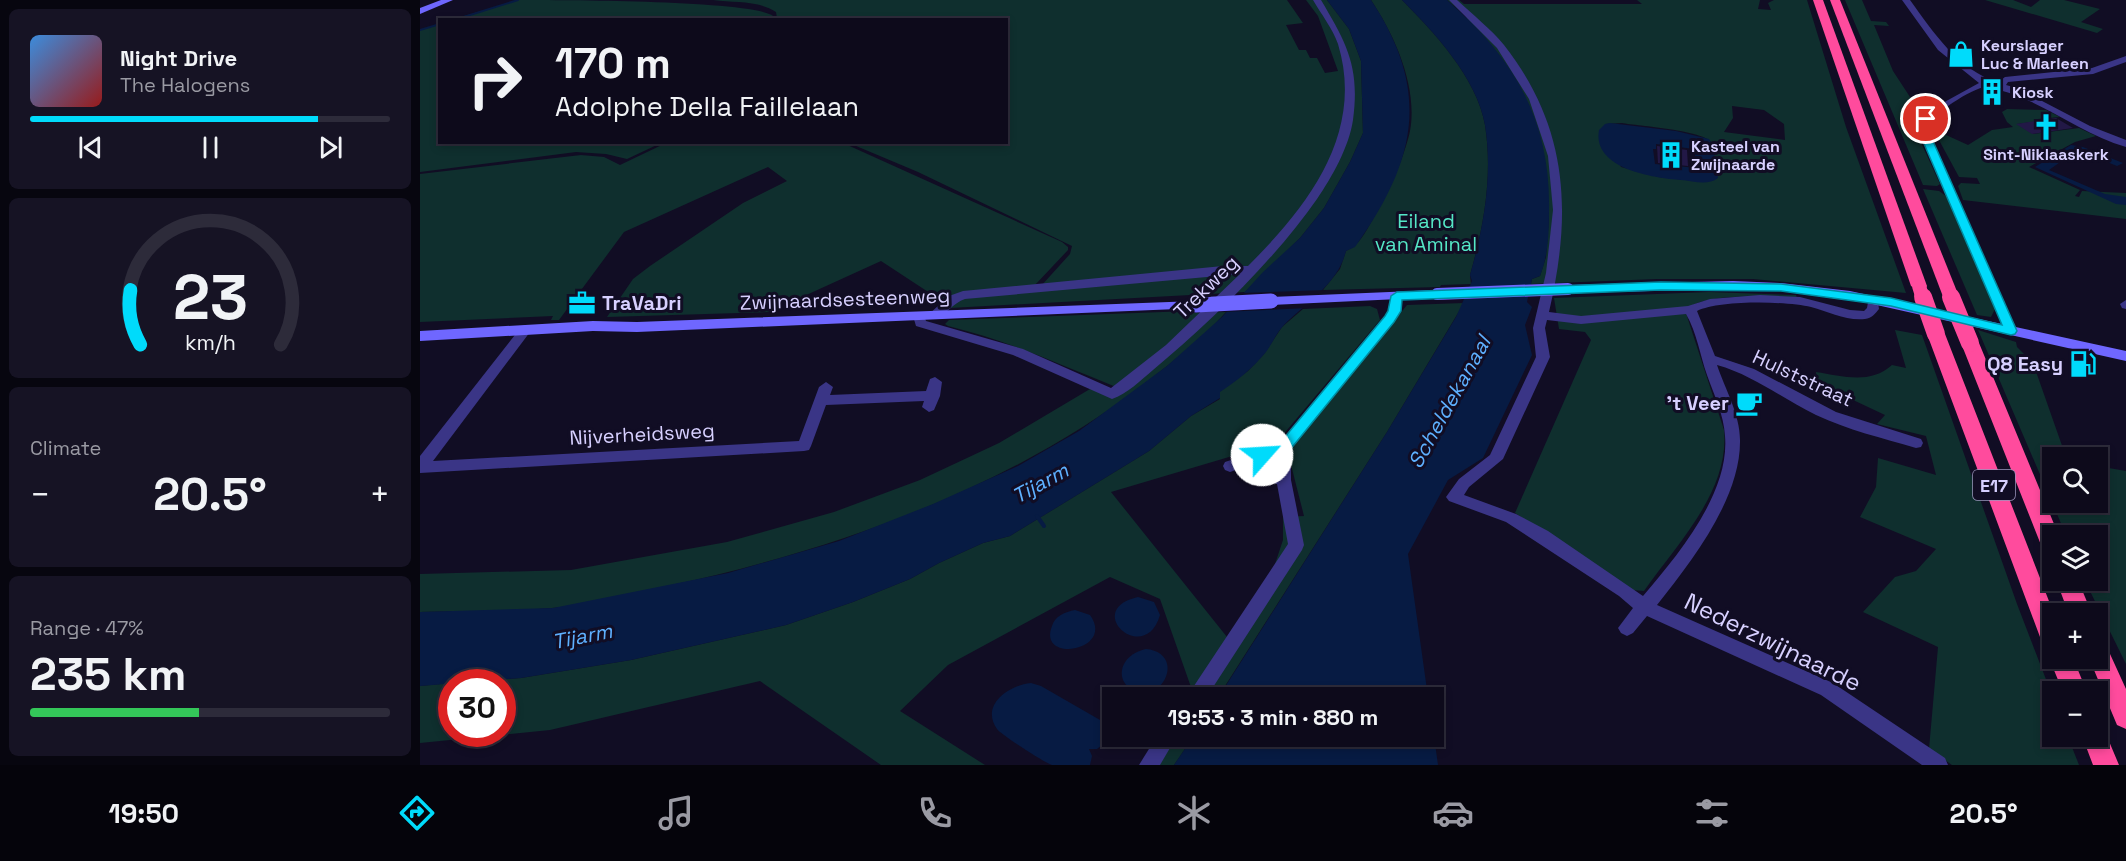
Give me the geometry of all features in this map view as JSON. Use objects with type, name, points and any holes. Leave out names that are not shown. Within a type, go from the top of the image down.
[{"type":"highway","name":"E17","points":[[1818,0],[1936,334],[2042,611]]},
{"type":"highway","name":"E17","points":[[1835,0],[1950,294],[2044,525]]},
{"type":"highway","points":[[2105,669],[2126,717]]},
{"type":"highway","points":[[2099,747],[2106,765]]},
{"type":"main road","points":[[420,11],[449,0]]},
{"type":"main road","name":"Zwijnaardsesteenweg","points":[[420,336],[526,329],[927,316],[1568,289],[1745,286],[1873,299],[2126,356]]},
{"type":"street","name":"Trekweg","points":[[927,316],[920,323],[1018,352],[1112,394],[1164,354],[1252,270],[1291,227],[1319,189],[1336,156],[1348,122],[1351,83],[1348,61],[1336,29],[1317,0]]},
{"type":"street","points":[[1453,0],[1489,33],[1514,66],[1534,99],[1548,135],[1557,178],[1558,220],[1552,273],[1542,315],[1581,320],[1690,310],[1694,307],[1721,302],[1798,301],[1857,316],[1867,315],[1873,309],[1873,299]]},
{"type":"street","points":[[1906,0],[1941,48],[1986,84],[2000,86],[2126,144]]},
{"type":"street","points":[[2000,86],[2005,80],[2093,71],[2126,59]]},
{"type":"street","points":[[1986,84],[1946,105],[1926,119],[1923,128],[2011,331]]},
{"type":"street","points":[[1946,105],[1964,105]]},
{"type":"street","points":[[927,316],[958,296],[1040,286],[1242,268],[1252,270]]},
{"type":"street","points":[[1284,480],[1235,464],[1284,448],[1395,311],[1397,296]]},
{"type":"street","points":[[1627,628],[1717,506],[1733,456],[1732,431],[1690,310]]},
{"type":"street","name":"Nederzwijnaarde","points":[[1542,315],[1539,328],[1543,357],[1496,459],[1464,483],[1454,497],[1511,518],[1626,591],[1644,607],[1827,689],[1938,765]]},
{"type":"street","name":"Nijverheidsweg","points":[[420,467],[526,329]]},
{"type":"street","name":"Hulststraat","points":[[1708,358],[1781,388],[1823,412],[1916,443]]},
{"type":"street","name":"Nijverheidsweg","points":[[420,467],[804,446],[824,393],[932,395]]},
{"type":"street","points":[[1202,687],[1296,545],[1284,480],[1284,448]]},
{"type":"street","points":[[1149,765],[1161,747]]},
{"type":"green space","points":[[518,0],[697,4],[761,11],[774,17],[774,18],[457,18]]},
{"type":"green space","points":[[713,0],[1287,0],[1303,23],[1286,25],[1299,50],[1306,50],[1310,58],[1317,58],[1325,73],[1338,71],[1318,16],[1306,0],[1327,0],[1349,29],[1361,61],[1363,133],[1350,162],[1324,208],[1300,238],[1245,292],[950,308],[952,301],[1041,286],[1070,254],[1072,246],[918,172],[851,144],[1008,144],[1008,18],[777,18],[776,12],[769,8]]},
{"type":"green space","name":"Eiland van Aminal","points":[[1371,0],[1402,0],[1440,41],[1464,73],[1480,107],[1485,125],[1488,163],[1486,200],[1470,275],[1471,284],[1323,290],[1340,269],[1346,251],[1356,244],[1367,229],[1387,194],[1410,131],[1412,114],[1408,80],[1396,46]]},
{"type":"green space","points":[[1447,0],[1459,0],[1464,4],[1642,4],[1637,0],[1760,0],[1758,9],[1771,10],[1768,3],[1774,0],[1807,0],[1846,127],[1906,293],[1753,279],[1657,279],[1531,284],[1532,279],[1540,276],[1546,257],[1549,218],[1466,16]],"holes":[[[1732,106],[1764,110],[1784,124],[1785,140],[1724,132],[1733,118]],[[1622,123],[1684,132],[1697,135],[1712,143],[1714,147],[1712,162],[1704,182],[1659,177],[1621,167],[1605,124]]]},
{"type":"green space","points":[[1845,0],[1862,0],[1871,21],[1886,22],[1889,26],[1874,25],[1893,71],[1910,97],[1938,102],[1917,119],[1913,119],[1913,125],[1940,184],[1937,186],[1923,185]]},
{"type":"green space","points":[[1985,0],[2013,0],[2031,7],[2040,0],[2064,0],[2100,9],[2081,22],[2103,29],[2097,33]]},
{"type":"green space","points":[[438,24],[438,144],[659,144],[627,159],[606,154],[576,152],[420,172],[420,30]]},
{"type":"green space","points":[[2007,109],[2046,110],[2060,117],[2017,124],[2033,134],[2079,128],[2096,136],[2075,142],[2029,167],[2080,190],[2075,196],[2079,197],[2082,191],[2126,193],[2126,219],[1963,200],[1958,186],[1961,183],[1980,184],[1977,178],[1959,177],[1933,129],[1968,145],[1992,130],[2013,127],[2007,122],[2002,112]]},
{"type":"green space","points":[[664,144],[845,144],[1062,242],[1068,250],[1035,285],[945,303],[881,261],[769,312],[607,317],[633,279],[650,266],[743,203],[787,181],[768,167],[624,232],[559,320],[551,320],[553,316],[420,322],[420,174],[581,155],[604,157],[620,165]]},
{"type":"green space","points":[[1923,189],[1939,191],[1946,196],[1995,309],[1991,317],[1977,315]]},
{"type":"green space","points":[[1709,292],[1796,295],[1797,298],[1723,298],[1695,304],[1685,310],[1724,430],[1724,453],[1719,474],[1699,516],[1644,591],[1632,590],[1515,513],[1591,340],[1585,332],[1559,329],[1554,298]]},
{"type":"green space","points":[[1464,303],[1387,432],[1224,687],[1191,687],[1160,599],[1110,577],[948,665],[900,711],[985,765],[881,765],[760,681],[550,730],[516,733],[516,678],[631,660],[786,625],[910,579],[983,543],[1010,536],[1149,451],[1191,416],[1220,399],[1219,392],[1248,371],[1264,354],[1282,327],[1303,309],[1370,306],[1377,309],[1380,320],[1276,443],[1111,492],[1227,637],[1273,570],[1283,540],[1283,517],[1304,516],[1288,453],[1407,305]]},
{"type":"green space","points":[[1190,311],[1189,313],[1226,312],[1178,357],[1095,419],[1039,453],[981,483],[922,509],[798,553],[597,602],[502,611],[420,612],[420,574],[571,570],[727,542],[834,512],[920,480],[999,443],[1090,389],[1112,392],[1116,387],[1012,346],[948,326],[945,324],[949,320]]},
{"type":"green space","points":[[1895,330],[1922,335],[2047,681],[2042,681],[2042,747],[2072,747],[2079,765],[1952,765],[1929,749],[1938,647],[1863,612],[1895,577],[1916,571],[1936,549],[1860,517],[1876,487],[1878,458],[1936,475],[1926,436],[1877,424],[1885,415],[1817,383],[1816,372],[1855,378],[1874,375],[1892,365],[1906,368]]},
{"type":"green space","points":[[1978,330],[2016,342],[2017,347],[2033,363],[2062,447],[2042,447],[2042,479]]},
{"type":"green space","points":[[2108,468],[2126,471],[2126,664],[2108,628],[2108,603],[2096,603],[2090,591],[2108,591],[2108,525],[2062,525],[2057,513],[2108,513]]},
{"type":"green space","points":[[438,684],[438,741],[420,743],[420,686]]},
{"type":"green space","points":[[1153,747],[1186,747],[1174,765],[1141,765]]},
{"type":"water","name":"Tijarm","points":[[1327,0],[1371,0],[1390,34],[1403,65],[1409,96],[1409,126],[1403,155],[1392,185],[1355,247],[1346,251],[1336,273],[1321,292],[1281,328],[1256,363],[1220,392],[1220,398],[1191,416],[1149,451],[1010,536],[983,543],[910,579],[786,625],[631,660],[521,678],[516,678],[516,669],[438,669],[438,685],[420,686],[420,612],[553,608],[728,573],[839,541],[933,504],[1018,466],[1079,431],[1167,366],[1222,317],[1263,272],[1300,238],[1324,208],[1350,162],[1363,133],[1361,61],[1349,29]]},
{"type":"water","name":"Scheldekanaal","points":[[1402,0],[1447,0],[1492,45],[1510,69],[1536,120],[1548,179],[1549,220],[1545,261],[1540,276],[1532,279],[1527,302],[1532,307],[1525,325],[1532,355],[1483,458],[1448,480],[1408,554],[1427,687],[1225,687],[1387,432],[1456,317],[1472,281],[1470,275],[1486,200],[1488,163],[1485,125],[1480,107],[1464,73],[1427,26]]},
{"type":"water","points":[[1605,124],[1676,131],[1709,139],[1713,146],[1718,178],[1710,182],[1695,182],[1656,177],[1627,169],[1605,154],[1599,143],[1599,130]],"holes":[[[1656,144],[1694,149],[1697,168],[1655,164],[1653,149],[1656,149]]]},
{"type":"water","points":[[2071,145],[2083,147],[2123,163],[2117,166],[2077,150],[2049,170],[2105,194],[2126,197],[2126,205],[2116,204],[2035,167]]},
{"type":"water","points":[[1138,597],[1154,602],[1160,615],[1152,630],[1142,636],[1131,636],[1116,622],[1115,613],[1122,604]]},
{"type":"water","points":[[1075,610],[1090,615],[1095,627],[1093,637],[1085,644],[1064,649],[1055,645],[1050,638],[1052,626],[1061,615]]},
{"type":"water","points":[[1146,649],[1165,658],[1168,670],[1159,687],[1129,687],[1126,685],[1122,678],[1122,670],[1126,661],[1134,654]]},
{"type":"water","points":[[1031,683],[1041,686],[1102,721],[1102,745],[1097,749],[1089,749],[1092,756],[1090,765],[1052,765],[997,729],[992,712],[994,704],[1006,692]]},
{"type":"water","points":[[1186,747],[1436,747],[1438,765],[1174,765]]},
{"type":"pier","points":[[1326,290],[1308,308],[1222,312],[1240,293]]},
{"type":"building","name":"Sint-Niklaaskerk","points":[[2056,118],[2073,128],[2032,134],[2016,124]]},
{"type":"building","name":"Kasteel van Zwijnaarde","points":[[1657,146],[1687,150],[1688,166],[1658,163]]},
{"type":"waterway","points":[[460,18],[518,0]]},
{"type":"waterway","points":[[420,30],[438,25]]},
{"type":"waterway","points":[[1037,516],[1044,526]]},
{"type":"place","name":"Keurslager Luc & Marleen","points":[[1961,54]]},
{"type":"place","name":"Kiosk","points":[[1992,92]]},
{"type":"place","name":"Sint-Niklaaskerk","points":[[2046,127]]},
{"type":"place","name":"Kasteel van Zwijnaarde","points":[[1671,155]]},
{"type":"place","name":"TraVaDri","points":[[582,303]]},
{"type":"place","name":"Q8 Easy","points":[[2083,364]]},
{"type":"place","name":"'t Veer","points":[[1749,403]]},
{"type":"route","points":[[1262,455],[1284,448],[1395,311],[1397,296],[1703,285],[1781,287],[1891,302],[2011,331],[1924,132],[1923,123],[1926,119]]}]
